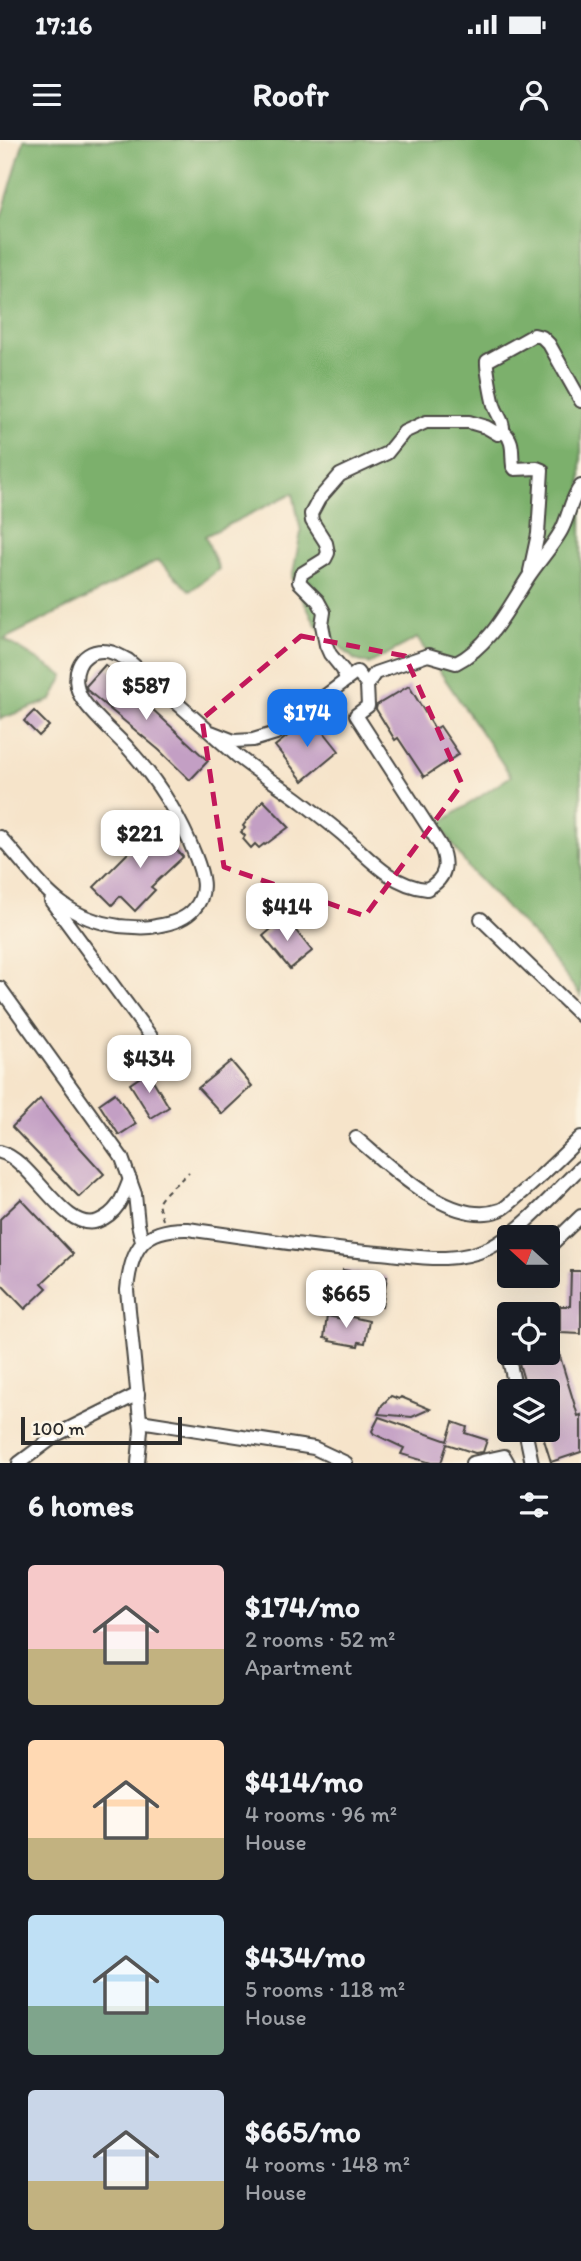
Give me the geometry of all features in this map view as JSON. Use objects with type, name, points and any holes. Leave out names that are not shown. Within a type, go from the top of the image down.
[{"type":"street","points":[[529,576],[538,534],[542,470],[513,466],[513,447],[503,431],[503,423],[495,406],[487,361],[534,335],[542,338],[549,344],[581,401]]},
{"type":"street","points":[[346,679],[326,645],[322,625],[324,611],[299,582],[301,574],[325,559],[328,553],[326,543],[312,519],[313,509],[319,499],[340,475],[387,453],[404,432],[426,422],[470,422],[498,434],[503,431]]},
{"type":"street","points":[[367,685],[375,673],[428,655],[456,663],[472,655],[502,620],[562,529],[581,486]]},
{"type":"street","points":[[35,878],[62,905],[73,912],[111,925],[136,928],[179,920],[196,908],[202,896],[198,862],[174,808],[147,770],[80,696],[76,671],[86,657],[101,650],[128,660],[252,768],[323,818],[390,875],[405,884],[427,889],[442,878],[446,869],[446,858],[429,826],[356,715],[368,706],[367,685],[357,672],[276,733],[253,740],[234,741],[211,732]]},
{"type":"street","points":[[0,837],[35,878],[166,1057]]},
{"type":"street","points":[[481,919],[581,1016]]},
{"type":"street","points":[[0,988],[122,1158],[135,1194],[142,1241]]},
{"type":"street","points":[[356,1138],[413,1186],[453,1207],[482,1214],[502,1209],[581,1138]]},
{"type":"street","points":[[0,1152],[23,1167],[59,1205],[81,1222],[92,1223],[114,1212],[121,1203],[130,1179]]},
{"type":"street","points":[[138,1463],[140,1421],[127,1290],[134,1254],[142,1241],[171,1228],[424,1259],[446,1259],[489,1248],[504,1238],[581,1167]]},
{"type":"street","points":[[560,1236],[581,1216]]},
{"type":"street","points":[[19,1463],[58,1434],[138,1394]]},
{"type":"street","points":[[140,1421],[314,1448],[346,1463]]},
{"type":"street","points":[[528,1442],[532,1463]]},
{"type":"street","points":[[472,1463],[504,1457],[508,1463]]},
{"type":"path","points":[[171,1228],[161,1216],[158,1204],[161,1197],[189,1172]]},
{"type":"highlighted area","points":[[301,636],[405,656],[462,784],[365,916],[224,867],[202,719]]},
{"type":"green space","points":[[24,140],[581,140],[581,996],[537,939],[470,870],[439,824],[511,776],[417,638],[369,664],[355,660],[316,625],[292,578],[301,532],[293,493],[205,536],[219,569],[190,591],[158,560],[4,639],[64,676],[52,700],[0,719],[0,222]]},
{"type":"building","points":[[105,665],[208,761],[190,780],[159,750],[87,690],[86,686]]},
{"type":"building","points":[[409,686],[435,729],[440,726],[459,754],[424,777],[398,738],[395,740],[376,709],[377,705]]},
{"type":"building","points":[[340,701],[346,710],[336,716],[330,707]]},
{"type":"building","points":[[34,711],[49,726],[39,736],[24,721]]},
{"type":"building","points":[[312,717],[339,751],[303,781],[275,746]]},
{"type":"building","points":[[263,800],[289,827],[265,845],[259,848],[255,844],[251,848],[241,832]]},
{"type":"building","points":[[155,826],[183,857],[151,887],[155,890],[135,911],[120,896],[112,905],[94,887]]},
{"type":"building","points":[[285,917],[312,951],[290,969],[263,936]]},
{"type":"building","points":[[231,1061],[252,1086],[222,1114],[198,1088]]},
{"type":"building","points":[[148,1072],[169,1107],[151,1118],[130,1084]]},
{"type":"building","points":[[115,1093],[136,1124],[119,1135],[99,1104]]},
{"type":"building","points":[[40,1099],[104,1174],[79,1197],[12,1127]]},
{"type":"building","points":[[21,1199],[73,1254],[42,1283],[47,1288],[25,1309],[0,1283],[0,1219]]},
{"type":"building","points":[[343,1270],[387,1277],[382,1307],[370,1305],[371,1301],[350,1298],[349,1302],[339,1300]]},
{"type":"building","points":[[571,1271],[581,1271],[581,1334],[560,1333],[560,1306],[570,1306]]},
{"type":"building","points":[[343,1315],[369,1321],[365,1343],[359,1342],[358,1346],[324,1338],[327,1316],[343,1319]]},
{"type":"building","points":[[560,1357],[578,1416],[581,1415],[581,1452],[551,1462],[545,1442],[560,1442],[560,1379],[524,1379],[520,1365],[560,1365]]},
{"type":"building","points":[[391,1396],[399,1399],[401,1397],[430,1409],[412,1417],[378,1414]]},
{"type":"building","points":[[379,1417],[447,1441],[453,1422],[467,1427],[465,1433],[487,1440],[483,1452],[475,1453],[447,1444],[441,1463],[431,1463],[401,1454],[404,1448],[374,1434],[372,1431]]}]
